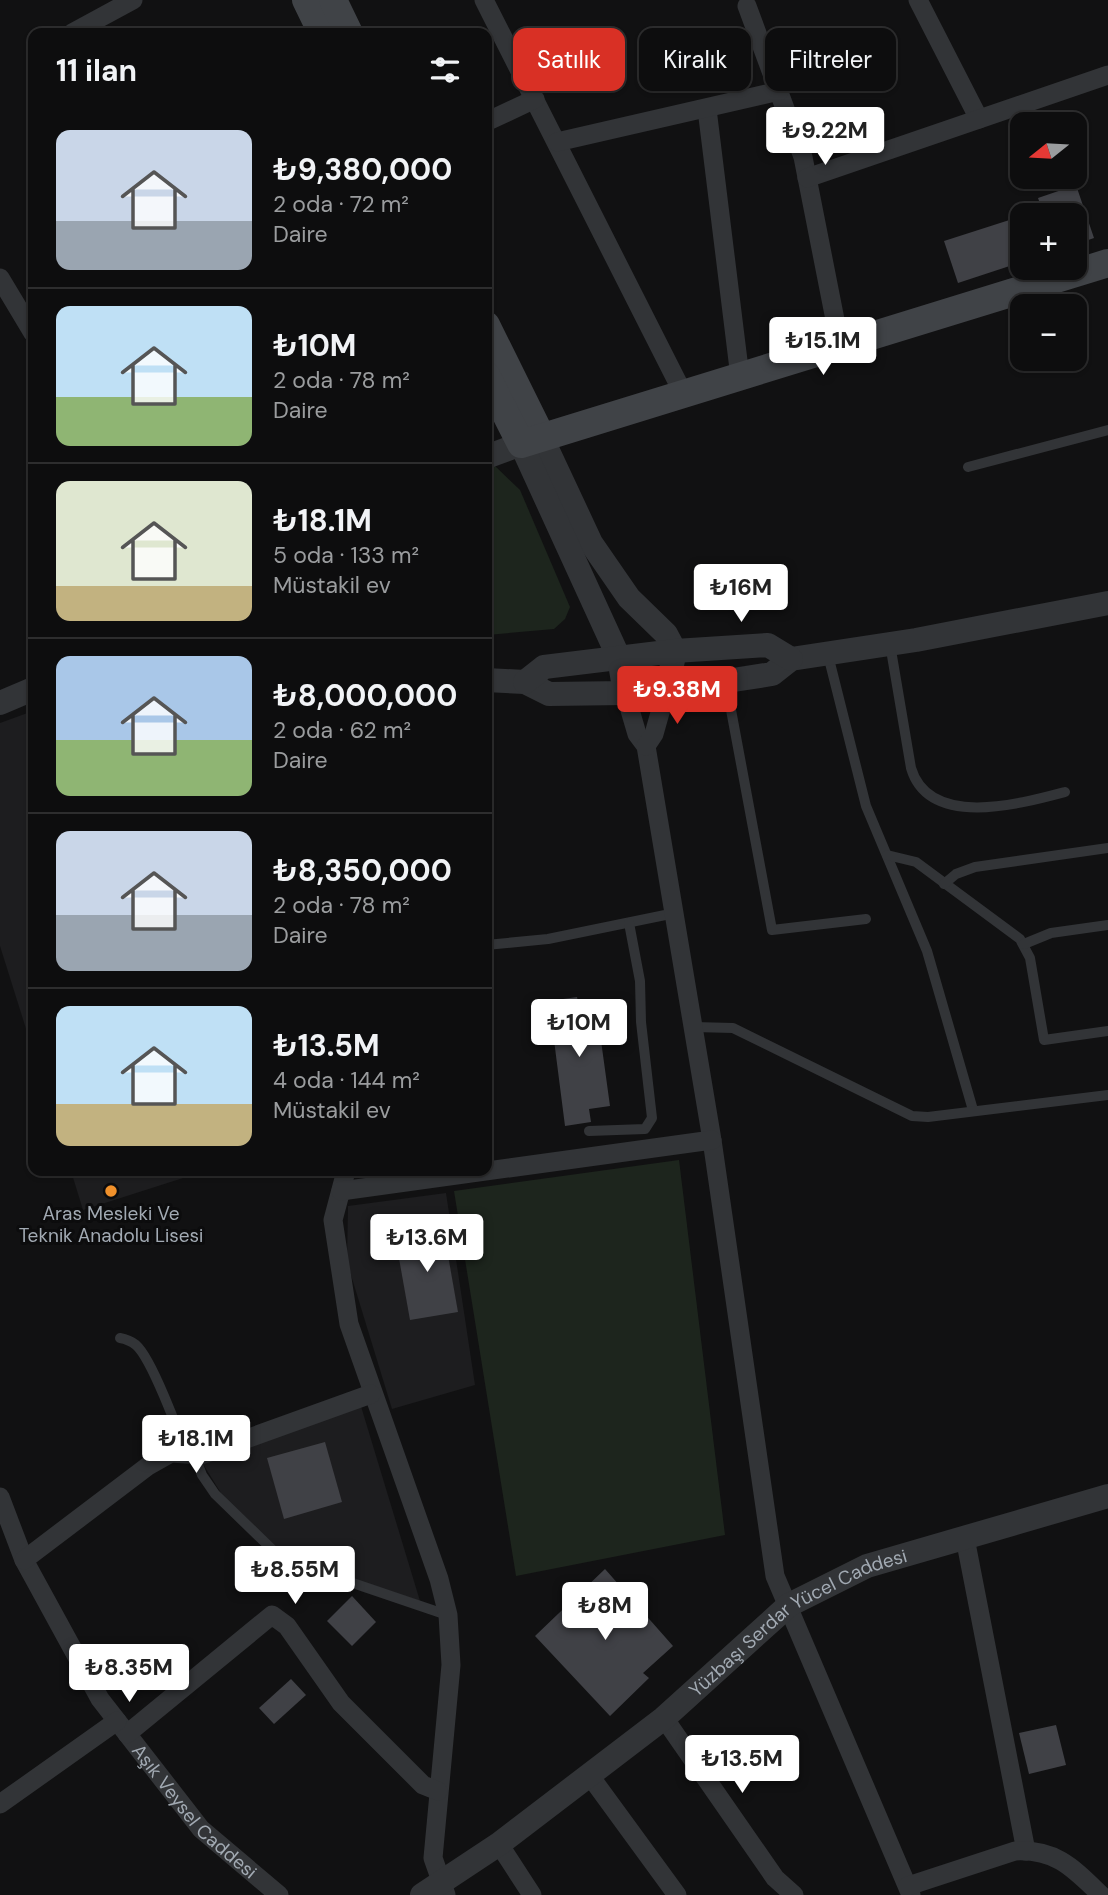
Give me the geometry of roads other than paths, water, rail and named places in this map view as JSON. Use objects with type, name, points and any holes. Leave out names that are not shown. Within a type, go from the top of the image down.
[{"type":"main road","points":[[306,0],[320,28]]},
{"type":"main road","points":[[333,0],[347,28]]},
{"type":"main road","points":[[531,440],[1108,264]]},
{"type":"main road","points":[[492,340],[531,440]]},
{"type":"main road","points":[[492,384],[531,440]]},
{"type":"street","points":[[78,28],[105,6],[133,0]]},
{"type":"street","points":[[484,0],[684,395]]},
{"type":"street","points":[[918,0],[979,119]]},
{"type":"street","points":[[747,6],[765,54]]},
{"type":"street","points":[[807,178],[1108,75]]},
{"type":"street","points":[[557,142],[779,91],[807,178],[840,345]]},
{"type":"street","points":[[492,119],[535,99]]},
{"type":"street","points":[[706,109],[740,377]]},
{"type":"street","points":[[0,278],[28,325]]},
{"type":"street","points":[[492,455],[531,440]]},
{"type":"street","points":[[531,440],[591,543],[629,598],[666,634],[675,651],[654,734],[646,746]]},
{"type":"street","points":[[531,440],[619,658],[625,693],[637,734],[646,746],[712,1140],[775,1576],[909,1891],[1015,1851],[1026,1851],[1066,1862],[1101,1895]]},
{"type":"street","points":[[492,680],[526,682],[548,694],[625,693],[726,681],[772,674],[791,659],[890,644],[1108,603]]},
{"type":"street","points":[[526,682],[544,667],[675,651],[768,645],[791,659]]},
{"type":"street","points":[[0,703],[28,691]]},
{"type":"street","points":[[492,1170],[712,1140]]},
{"type":"street","points":[[345,1176],[333,1220],[349,1324],[371,1394],[439,1578],[448,1615],[450,1693],[433,1858],[437,1892]]},
{"type":"street","points":[[341,1191],[450,1176]]},
{"type":"street","points":[[24,1560],[148,1466],[171,1453],[214,1451],[371,1394]]},
{"type":"street","name":"Yüzbaşı Serdar Yücel Caddesi","points":[[437,1892],[664,1718],[789,1605],[867,1566],[1108,1496]]},
{"type":"street","name":"Aşık Veysel Caddesi","points":[[0,1497],[24,1560],[100,1699],[201,1829],[279,1895]]},
{"type":"street","points":[[965,1538],[1026,1851]]},
{"type":"street","points":[[0,1804],[122,1727],[272,1615],[287,1626],[341,1703],[423,1785],[438,1791]]},
{"type":"street","points":[[664,1718],[775,1878],[794,1895]]},
{"type":"street","points":[[590,1776],[677,1895]]},
{"type":"street","points":[[499,1844],[532,1895]]},
{"type":"lane","points":[[968,467],[1108,430]]},
{"type":"lane","points":[[890,644],[911,768],[918,785],[929,797],[943,804],[988,806],[1065,792]]},
{"type":"lane","points":[[828,653],[856,773],[932,964],[973,1110]]},
{"type":"lane","points":[[726,681],[772,930],[866,919]]},
{"type":"lane","points":[[944,884],[956,874],[975,867],[1108,848]]},
{"type":"lane","points":[[887,855],[916,862],[1024,944],[1030,958],[1044,1041],[1108,1031]]},
{"type":"lane","points":[[492,944],[548,939],[675,913]]},
{"type":"lane","points":[[589,1131],[645,1129],[652,1118],[641,1023],[640,981],[629,923]]},
{"type":"lane","points":[[1024,944],[1051,933],[1108,925]]},
{"type":"lane","points":[[694,1027],[733,1028],[912,1116],[928,1118],[973,1110],[1108,1095]]},
{"type":"lane","points":[[120,1338],[140,1349],[190,1454],[215,1494],[282,1559],[448,1615]]},
{"type":"place","name":"Aras Mesleki Ve Teknik Anadolu Lisesi","points":[[111,1191]]}]
